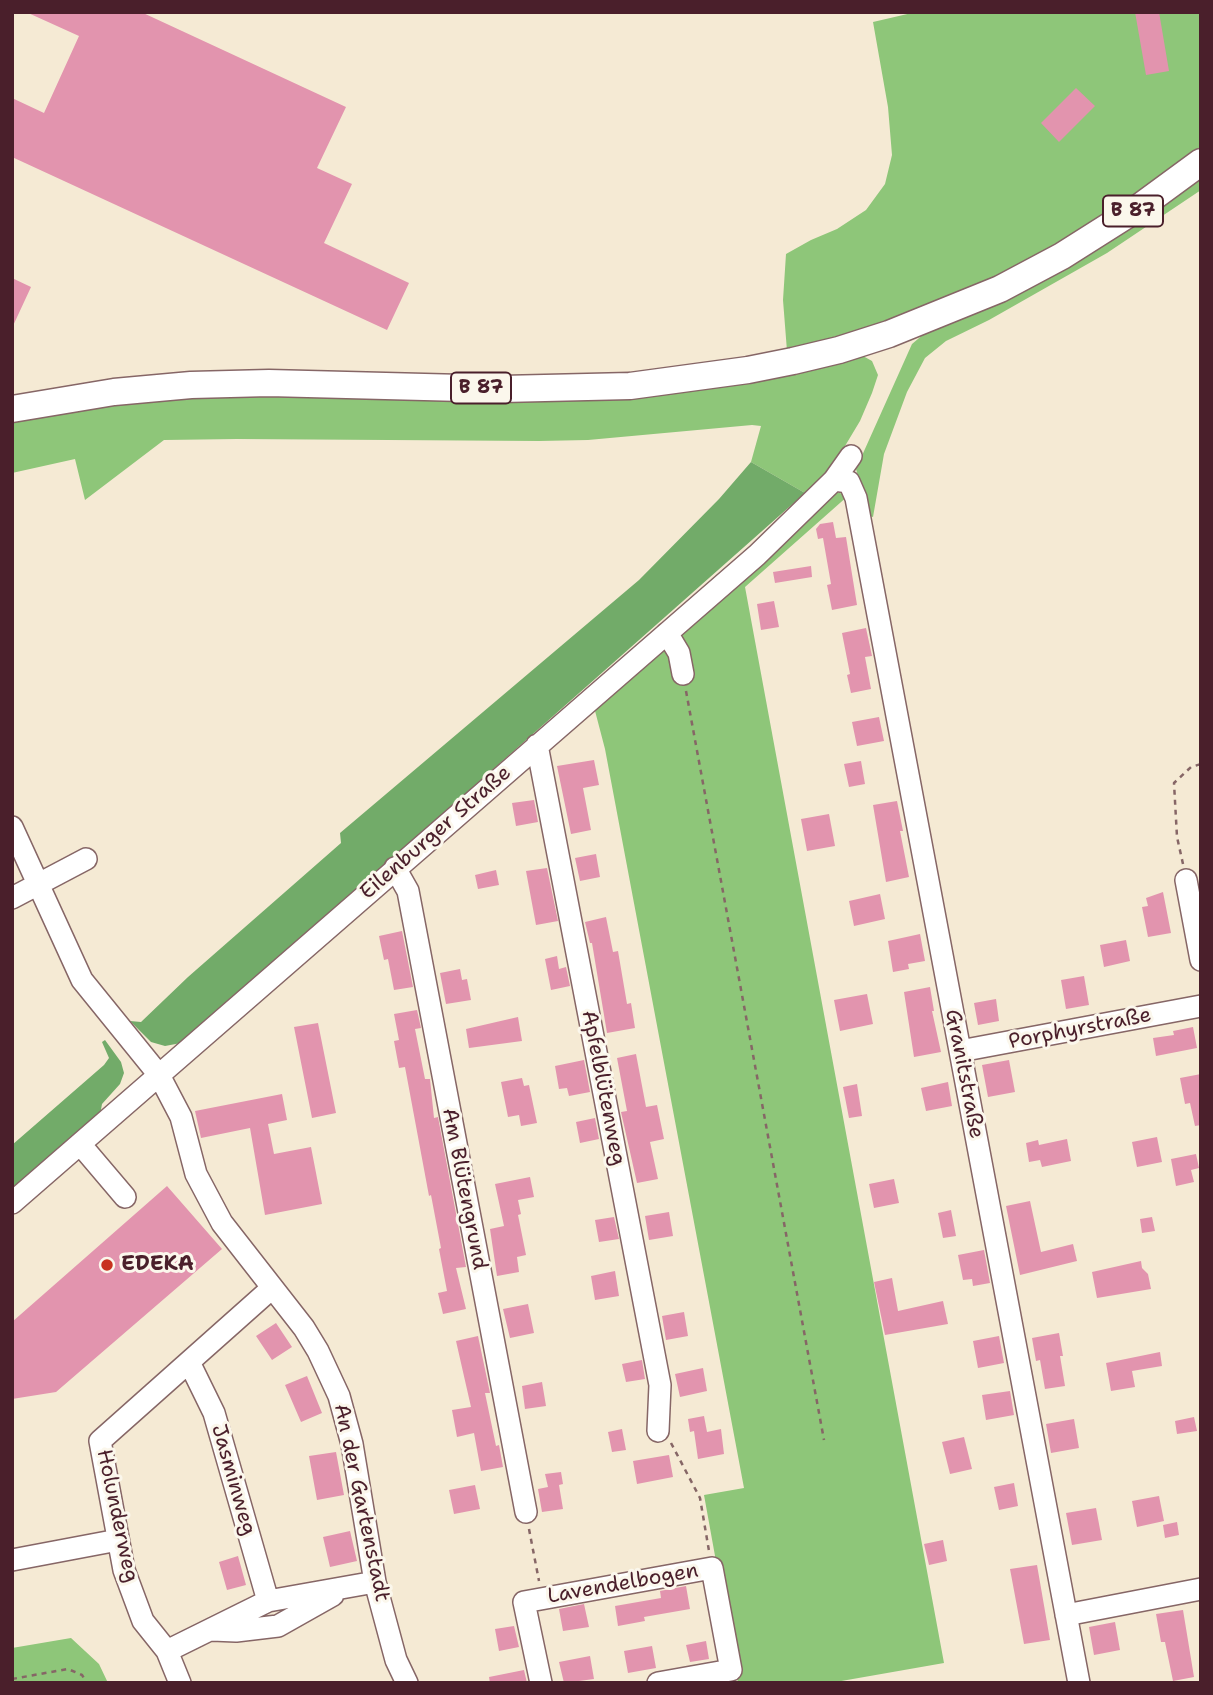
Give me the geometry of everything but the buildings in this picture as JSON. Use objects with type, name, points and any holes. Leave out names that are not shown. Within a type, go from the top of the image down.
[{"type":"main road","name":"B 87","points":[[12,409],[114,392],[204,385],[269,383],[502,389],[630,386],[770,365],[839,350],[889,334],[1000,289],[1062,256],[1141,206],[1201,162]]},
{"type":"street","name":"Eilenburger Straße","points":[[12,1203],[766,546],[834,480],[851,456]]},
{"type":"street","name":"Granitstraße","points":[[834,480],[849,482],[856,498],[1079,1683]]},
{"type":"street","points":[[667,633],[679,653],[683,674]]},
{"type":"street","name":"Apfelblütenweg","points":[[537,745],[660,1385],[658,1431]]},
{"type":"street","name":"An der Gartenstadt","points":[[12,827],[82,980],[159,1075],[181,1117],[196,1174],[222,1223],[304,1328],[339,1396],[352,1444],[375,1582],[396,1660],[407,1683]]},
{"type":"street","points":[[12,898],[86,859]]},
{"type":"street","name":"Am Blütengrund","points":[[395,868],[408,891],[526,1512]]},
{"type":"street","points":[[1186,880],[1201,960]]},
{"type":"street","name":"Porphyrstraße","points":[[960,1051],[1201,1006]]},
{"type":"street","points":[[80,1144],[125,1197]]},
{"type":"street","name":"Holunderweg","points":[[180,1683],[167,1651],[143,1621],[124,1570],[100,1441],[272,1288]]},
{"type":"street","name":"Jasminweg","points":[[189,1362],[214,1413],[268,1601]]},
{"type":"street","points":[[12,1560],[118,1541]]},
{"type":"street","name":"Lavendelbogen","points":[[541,1683],[524,1602],[712,1568],[731,1671],[658,1683]]},
{"type":"street","points":[[167,1651],[268,1601],[375,1582]]},
{"type":"street","points":[[209,1630],[236,1631],[278,1626],[347,1587]]},
{"type":"street","points":[[1066,1615],[1201,1589]]},
{"type":"path","points":[[683,674],[824,1440]]},
{"type":"path","points":[[1186,880],[1177,836],[1174,783],[1191,767],[1201,764]]},
{"type":"path","points":[[658,1431],[673,1445],[700,1498],[712,1568]]},
{"type":"path","points":[[526,1512],[542,1598]]},
{"type":"path","points":[[12,1679],[68,1670],[82,1675],[87,1683]]},
{"type":"green space","points":[[916,12],[1201,12],[1201,150],[1058,249],[909,319],[787,351],[783,300],[786,254],[837,229],[866,210],[885,184],[892,155],[888,107],[873,22]]},
{"type":"green space","points":[[1201,175],[1201,190],[1107,253],[989,320],[946,341],[925,358],[907,392],[884,454],[873,517],[869,516],[856,469],[912,344],[925,333]]},
{"type":"green space","points":[[863,356],[872,361],[878,375],[872,393],[860,421],[842,451],[825,474],[805,493],[751,462],[761,426],[752,425],[588,440],[164,440],[85,500],[75,459],[12,473],[12,422],[144,398],[350,394]]},
{"type":"green space","points":[[751,462],[805,493],[193,1035],[181,1043],[165,1046],[151,1042],[130,1021],[141,1022],[188,977],[341,843],[340,833],[639,580],[719,499]]},
{"type":"green space","points":[[835,492],[849,495],[745,587],[944,1663],[830,1683],[738,1683],[704,1495],[744,1488],[605,749],[594,707]]},
{"type":"green space","points":[[105,1040],[121,1062],[124,1073],[120,1084],[102,1104],[100,1115],[12,1191],[12,1145],[104,1065],[109,1058],[102,1042]]},
{"type":"green space","points":[[71,1638],[99,1664],[108,1683],[12,1683],[12,1648]]},
{"type":"place","name":"EDEKA","points":[[107,1265]]}]
